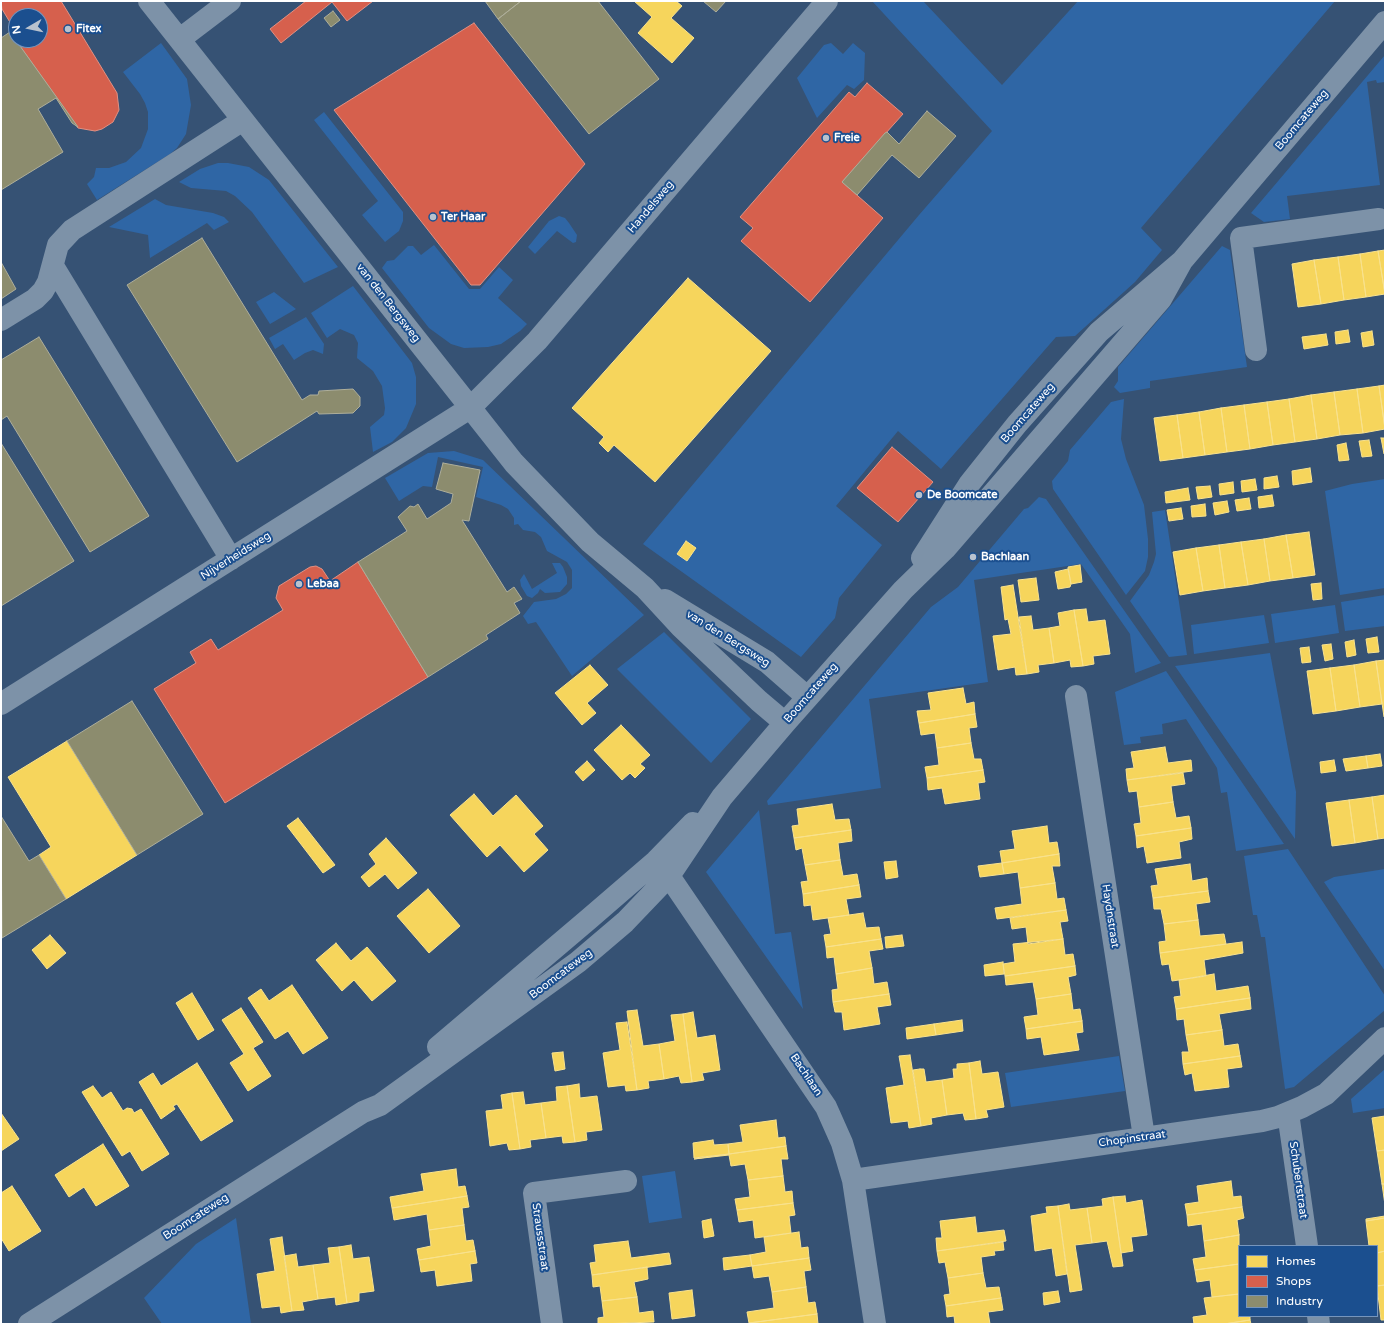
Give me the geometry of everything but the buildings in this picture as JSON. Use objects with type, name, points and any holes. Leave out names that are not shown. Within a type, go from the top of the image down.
[{"type":"street","name":"van den Bergsweg","points":[[149,1],[514,463],[590,542],[645,588],[681,627],[759,701],[785,722]]},
{"type":"street","points":[[180,39],[230,1]]},
{"type":"street","name":"Handelsweg","points":[[470,408],[537,341],[827,1]]},
{"type":"street","name":"Boomcateweg","points":[[30,1324],[363,1112],[380,1105],[578,962],[625,922],[663,869],[785,722],[903,590],[945,549],[1161,298],[1182,261],[1385,22]]},
{"type":"street","points":[[1,320],[35,299],[48,282],[58,245],[72,230],[243,120]]},
{"type":"street","points":[[1219,219],[1241,238],[1256,350]]},
{"type":"street","points":[[1241,238],[1379,219]]},
{"type":"street","points":[[53,266],[231,559]]},
{"type":"street","name":"Nijverheidsweg","points":[[1,704],[470,408]]},
{"type":"street","name":"van den Bergsweg","points":[[645,588],[767,662],[808,697]]},
{"type":"street","name":"Haydnstraat","points":[[1076,696],[1144,1137]]},
{"type":"street","name":"Bachlaan","points":[[663,869],[826,1107],[842,1143],[852,1180],[875,1324]]},
{"type":"street","name":"Chopinstraat","points":[[852,1180],[1262,1121],[1288,1113],[1314,1102],[1330,1090],[1385,1038]]},
{"type":"street","name":"Schubertstraat","points":[[1288,1113],[1307,1245]]},
{"type":"street","name":"Straussstraat","points":[[552,1324],[534,1193],[626,1181]]},
{"type":"shaded area","points":[[872,1],[923,1],[1002,85],[1078,1],[1335,1],[1141,228],[1162,250],[1135,282],[1075,336],[1056,337],[941,469],[898,431],[836,506],[882,545],[839,598],[835,618],[801,657],[643,544],[919,215],[992,131]]},
{"type":"shaded area","points":[[161,43],[187,79],[191,105],[186,134],[177,148],[170,154],[97,200],[87,184],[94,177],[96,168],[109,168],[126,162],[141,148],[148,129],[148,112],[145,103],[123,72]]},
{"type":"shaded area","points":[[831,43],[843,54],[853,43],[865,53],[864,80],[854,89],[847,85],[817,118],[797,78],[824,45]]},
{"type":"shaded area","points":[[1385,55],[1385,82],[1377,83],[1376,80],[1367,82],[1380,185],[1287,196],[1290,219],[1264,222],[1251,213]]},
{"type":"shaded area","points":[[324,112],[403,212],[403,221],[399,231],[385,242],[362,215],[378,201],[314,120]]},
{"type":"shaded area","points":[[218,163],[228,163],[249,167],[269,180],[338,267],[304,283],[252,212],[235,196],[226,191],[191,188],[179,182],[200,169]]},
{"type":"shaded area","points":[[155,199],[166,205],[213,213],[224,217],[229,222],[214,230],[207,223],[150,258],[148,235],[109,227]]},
{"type":"shaded area","points":[[559,216],[565,218],[577,235],[576,242],[573,243],[557,231],[535,254],[528,247],[549,221]]},
{"type":"shaded area","points":[[434,245],[469,289],[480,289],[499,267],[513,280],[498,298],[527,324],[520,331],[501,344],[488,347],[464,348],[451,344],[429,328],[382,268],[387,261],[394,260],[408,246],[413,246],[421,255]]},
{"type":"shaded area","points":[[1222,246],[1230,250],[1247,367],[1150,381],[1150,388],[1120,393],[1114,387],[1118,381],[1118,367]]},
{"type":"shaded area","points":[[353,286],[412,363],[416,377],[416,404],[406,428],[392,442],[373,452],[370,427],[384,415],[385,408],[382,386],[373,371],[357,358],[358,343],[354,335],[340,329],[327,338],[311,313]]},
{"type":"shaded area","points":[[274,292],[296,309],[270,324],[256,302]]},
{"type":"shaded area","points":[[306,317],[324,344],[323,354],[313,350],[294,360],[283,344],[275,349],[269,338]]},
{"type":"shaded area","points":[[1124,399],[1121,439],[1126,459],[1144,505],[1148,539],[1148,557],[1145,571],[1126,595],[1053,489],[1052,481],[1068,461],[1070,450],[1111,402]]},
{"type":"shaded area","points":[[454,451],[483,460],[644,615],[572,676],[536,622],[528,624],[523,616],[534,602],[556,599],[566,594],[572,588],[572,570],[567,562],[547,551],[541,537],[535,532],[523,530],[518,524],[514,525],[514,518],[508,509],[501,505],[476,497],[483,467],[438,457],[432,487],[423,486],[399,501],[385,478],[428,453]]},
{"type":"shaded area","points":[[1385,479],[1385,588],[1340,595],[1325,491],[1352,484]]},
{"type":"shaded area","points":[[1039,497],[1046,499],[1161,663],[1135,673],[1130,634],[1081,564],[974,580],[988,682],[869,699],[881,788],[768,805],[767,801],[931,607],[958,587],[1024,509],[1028,508]]},
{"type":"shaded area","points":[[1165,510],[1187,655],[1169,657],[1130,601],[1149,575],[1156,554],[1152,512]]},
{"type":"shaded area","points":[[552,563],[560,563],[563,567],[567,577],[567,584],[560,592],[545,593],[540,589],[532,598],[527,596],[521,586],[520,580],[524,574],[532,589],[557,573]]},
{"type":"shaded area","points":[[1385,595],[1385,626],[1345,631],[1341,602]]},
{"type":"shaded area","points":[[1335,605],[1339,633],[1275,643],[1271,614]]},
{"type":"shaded area","points":[[1264,615],[1269,643],[1194,654],[1191,625]]},
{"type":"shaded area","points":[[664,632],[751,719],[711,763],[617,669]]},
{"type":"shaded area","points":[[1270,653],[1296,792],[1295,839],[1175,666]]},
{"type":"shaded area","points":[[1166,671],[1284,844],[1236,851],[1227,792],[1221,793],[1217,768],[1186,719],[1162,724],[1163,734],[1140,737],[1141,743],[1124,745],[1115,692]]},
{"type":"shaded area","points":[[759,810],[775,934],[791,932],[803,1009],[706,872]]},
{"type":"shaded area","points":[[1288,849],[1385,996],[1385,1010],[1294,1087],[1285,1089],[1265,937],[1261,937],[1257,915],[1253,915],[1244,856]]},
{"type":"shaded area","points":[[1385,869],[1385,971],[1324,882],[1334,877]]},
{"type":"shaded area","points":[[1119,1056],[1125,1091],[1011,1107],[1005,1073]]},
{"type":"shaded area","points":[[1385,1069],[1385,1108],[1353,1113],[1351,1099]]},
{"type":"shaded area","points":[[675,1171],[682,1218],[649,1223],[642,1176]]},
{"type":"shaded area","points":[[236,1218],[251,1324],[162,1324],[144,1298],[196,1244]]},
{"type":"place","name":"Fitex","points":[[68,29]]},
{"type":"place","name":"Freie","points":[[826,138]]},
{"type":"place","name":"Ter Haar","points":[[433,217]]},
{"type":"place","name":"De Boomcate","points":[[919,495]]},
{"type":"place","name":"Bachlaan","points":[[973,557]]},
{"type":"place","name":"Lebaa","points":[[299,584]]}]
